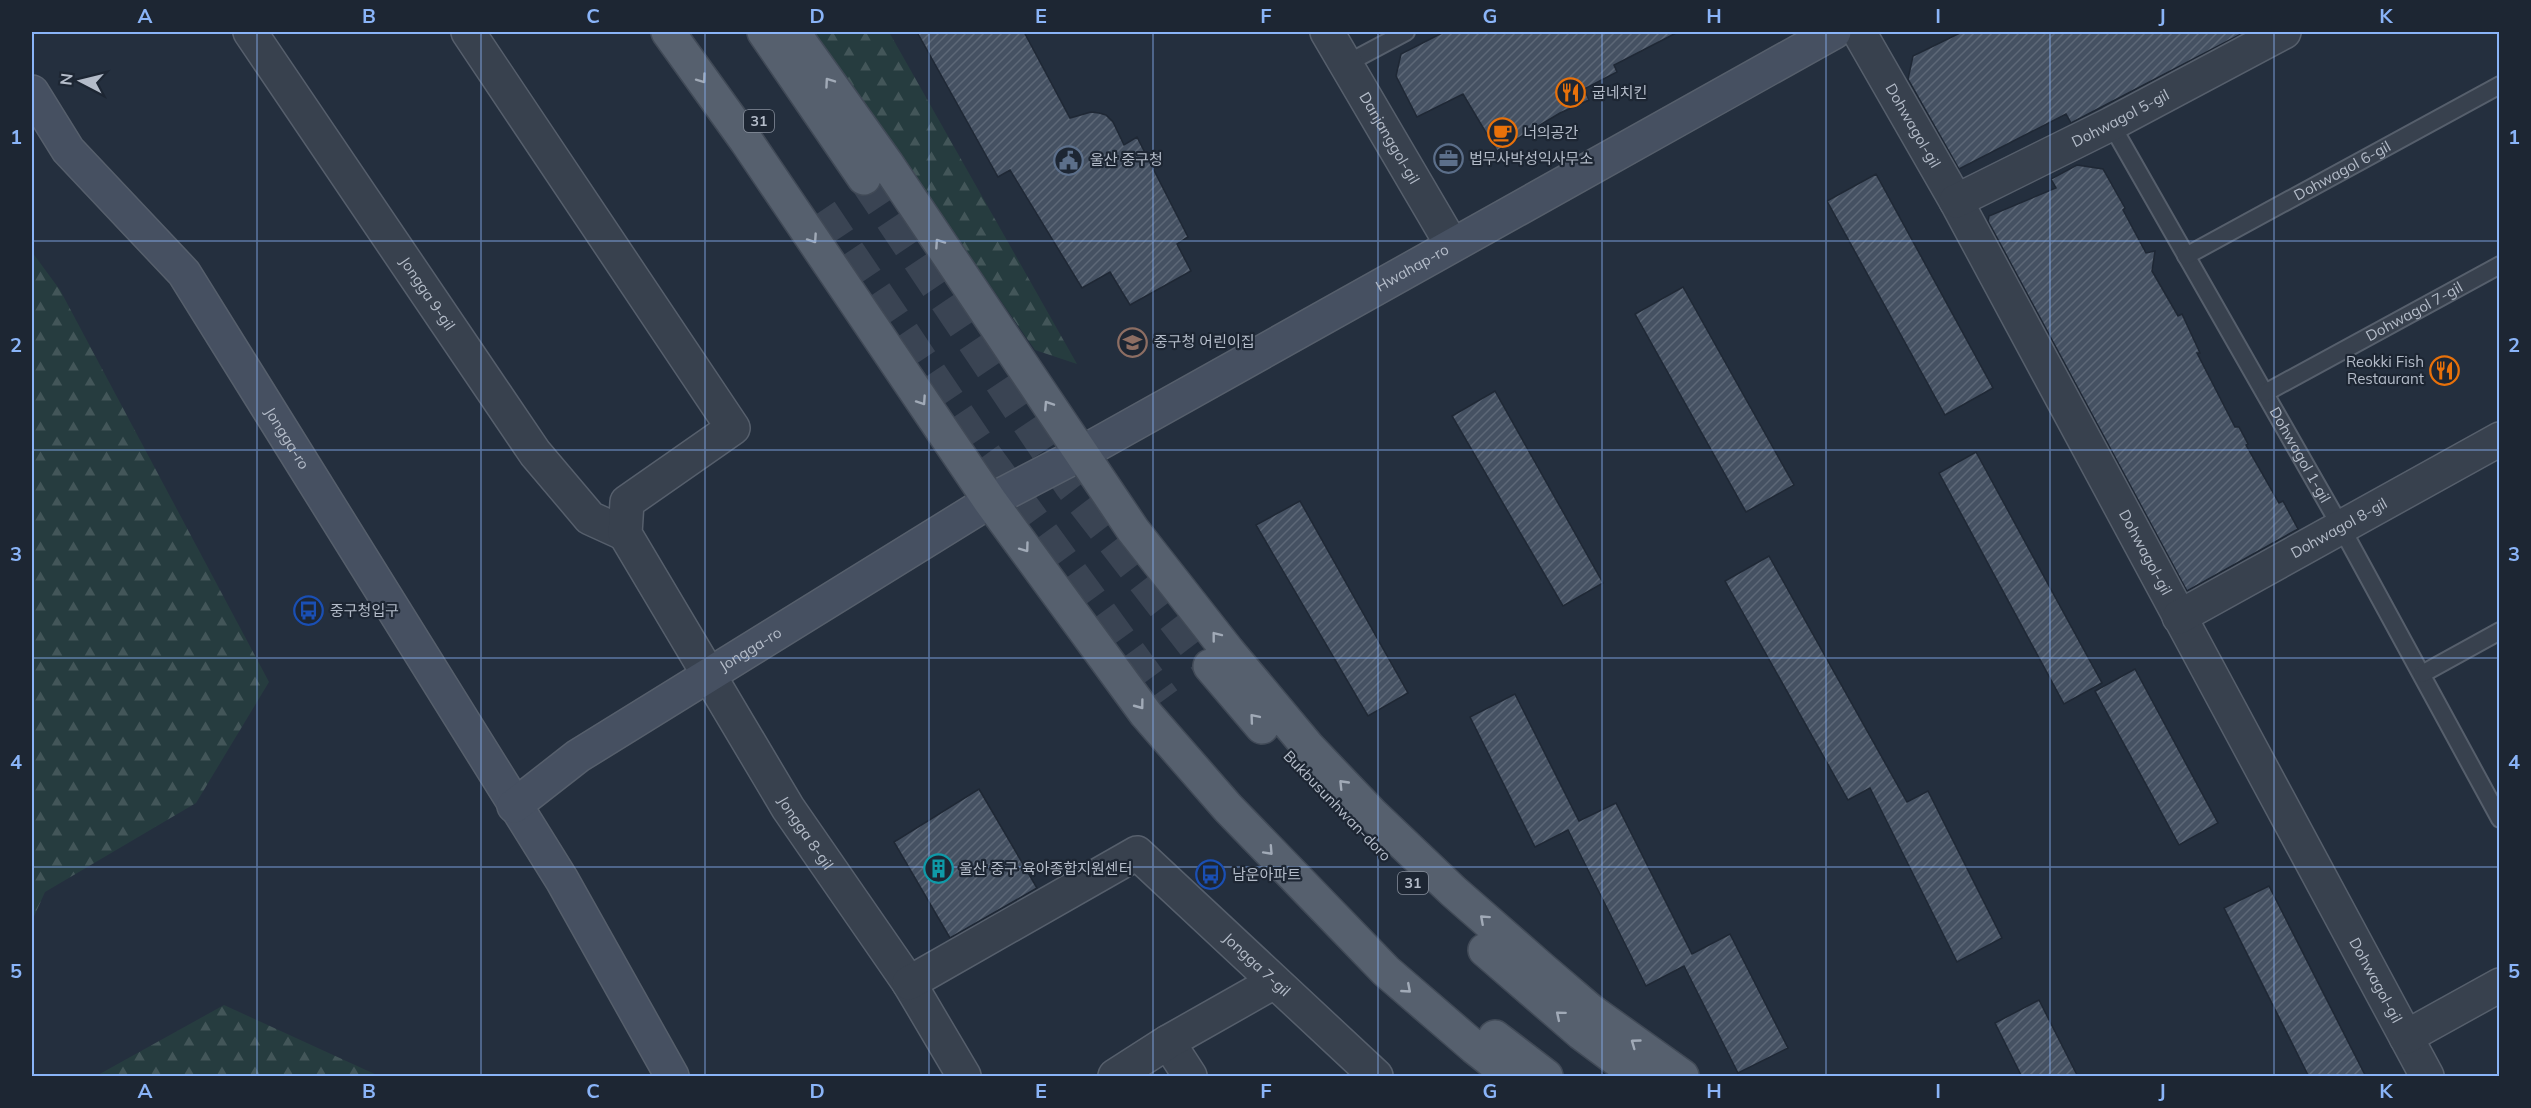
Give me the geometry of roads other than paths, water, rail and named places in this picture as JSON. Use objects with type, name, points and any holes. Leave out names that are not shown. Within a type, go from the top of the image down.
[{"type":"main road","points":[[668,32],[747,142],[990,501],[1146,714],[1228,808],[1386,971],[1511,1077]]},
{"type":"main road","name":"31","points":[[696,32],[821,211]]},
{"type":"main road","points":[[764,32],[864,178]]},
{"type":"main road","points":[[793,32],[886,164],[1133,530],[1228,651],[1309,748],[1371,813],[1453,891],[1591,1011],[1682,1077]]},
{"type":"main road","name":"Hwahap-ro","points":[[990,501],[1080,454],[1834,32]]},
{"type":"main road","name":"Jongga-ro","points":[[32,92],[69,150],[184,273],[562,880],[672,1077]]},
{"type":"main road","name":"Jongga-ro","points":[[514,806],[578,756],[990,501]]},
{"type":"main road","name":"Bukbusunhwan-doro","points":[[1209,666],[1293,764],[1358,831],[1527,987],[1581,1033],[1639,1077]]},
{"type":"main road","points":[[1164,700],[1244,792],[1394,947],[1487,1030],[1546,1077]]},
{"type":"street","name":"Jongga 9-gil","points":[[250,32],[535,453],[590,518],[625,534]]},
{"type":"street","points":[[468,32],[733,428],[627,502],[625,534]]},
{"type":"street","name":"Danjanggol-gil","points":[[1327,32],[1452,245]]},
{"type":"street","name":"Dohwagol-gil","points":[[1858,32],[1956,201],[2427,1077]]},
{"type":"street","name":"Dohwagol 5-gil","points":[[1956,201],[2111,124],[2284,32]]},
{"type":"street","name":"Dohwagol 8-gil","points":[[2179,617],[2499,439]]},
{"type":"street","name":"Jongga 8-gil","points":[[625,534],[788,808],[909,983],[964,1077]]},
{"type":"street","name":"Jongga 7-gil","points":[[909,983],[1137,853],[1376,1077]]},
{"type":"street","points":[[1116,1077],[1168,1042],[1274,982]]},
{"type":"street","points":[[2406,1037],[2499,985]]},
{"type":"street","points":[[1168,1042],[1190,1077]]},
{"type":"lane","points":[[1346,64],[1406,32]]},
{"type":"lane","name":"Dohwagol 6-gil","points":[[2186,256],[2499,85]]},
{"type":"lane","name":"Dohwagol 1-gil","points":[[2111,124],[2265,393],[2497,811]]},
{"type":"lane","name":"Dohwagol 7-gil","points":[[2265,393],[2499,265]]},
{"type":"lane","points":[[2422,674],[2499,631]]},
{"type":"tunnel","points":[[864,178],[1071,486],[1210,666]]},
{"type":"tunnel","points":[[821,211],[983,452],[1164,700]]},
{"type":"place","name":"굽네치킨","points":[[1571,93]]},
{"type":"place","name":"너의공간","points":[[1502,133]]},
{"type":"place","name":"법무사박성익사무소","points":[[1448,159]]},
{"type":"place","name":"울산 중구청","points":[[1069,160]]},
{"type":"place","name":"중구청 어린이집","points":[[1133,342]]},
{"type":"place","name":"Reokki Fish Restaurant","points":[[2445,371]]},
{"type":"place","name":"중구청입구","points":[[309,611]]},
{"type":"place","name":"울산 중구 육아종합지원센터","points":[[938,869]]},
{"type":"place","name":"남운아파트","points":[[1211,875]]}]
